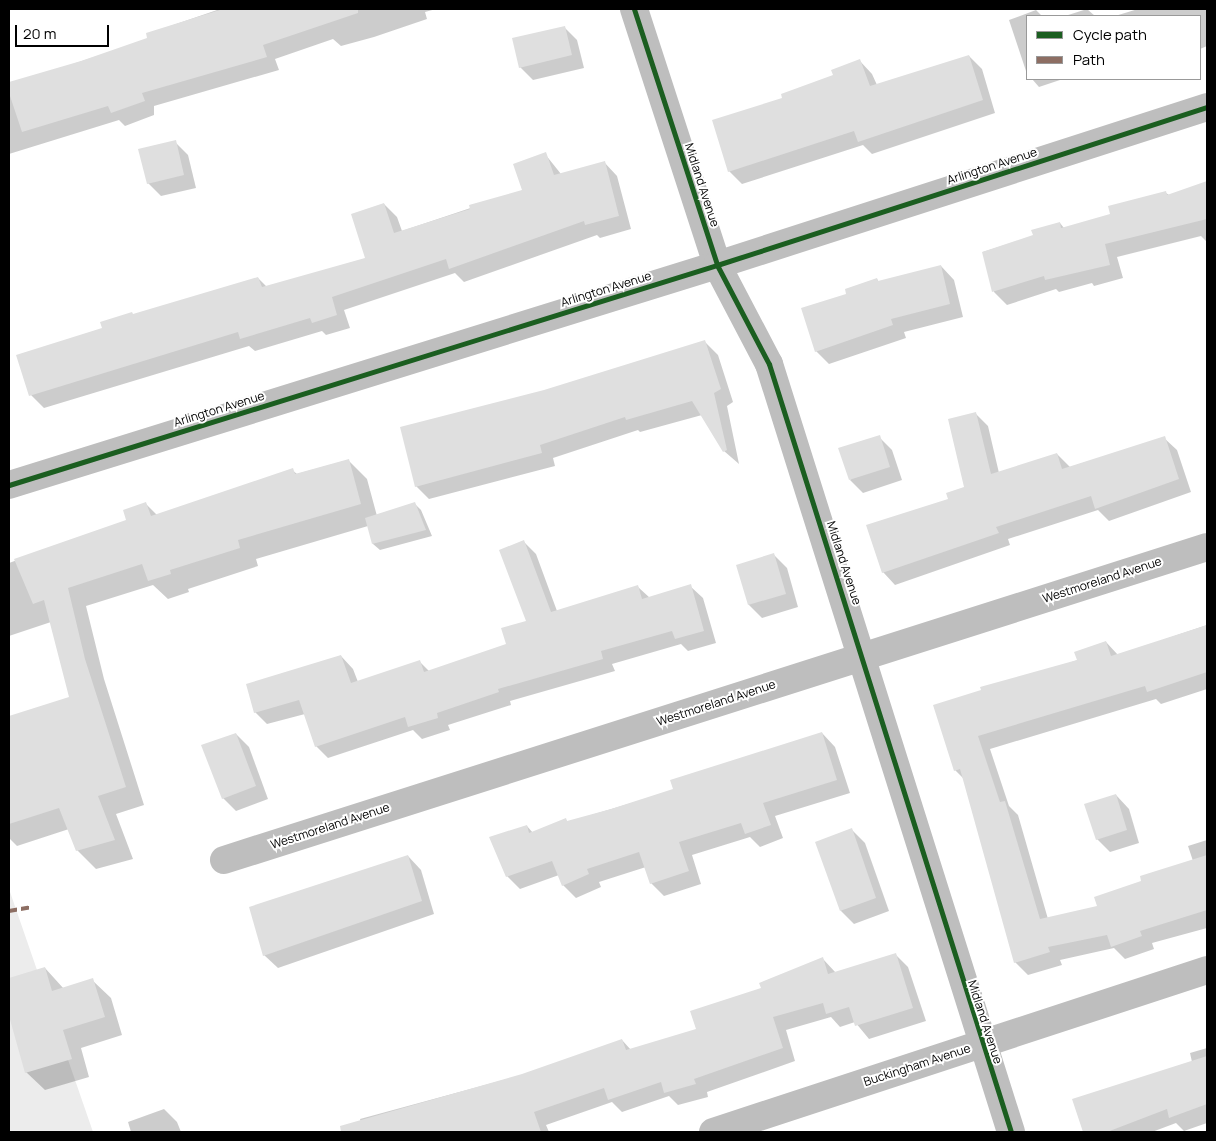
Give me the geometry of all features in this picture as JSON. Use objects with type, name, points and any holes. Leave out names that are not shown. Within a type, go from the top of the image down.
[{"type":"street","name":"Midland Avenue","points":[[634,9],[717,265],[769,364],[863,656],[981,1044],[1011,1132]]},
{"type":"street","name":"Arlington Avenue","points":[[9,485],[717,265],[1207,107]]},
{"type":"street","name":"Westmoreland Avenue","points":[[224,860],[1207,547]]},
{"type":"street","name":"Buckingham Avenue","points":[[713,1132],[1207,970]]},
{"type":"shaded area","points":[[9,889],[93,1132],[9,1132]]},
{"type":"building","points":[[223,9],[358,9],[358,13],[263,45],[267,57],[142,93],[145,101],[111,113],[108,106],[22,132],[9,93],[9,82],[81,61],[147,38],[146,33]]},
{"type":"building","points":[[565,26],[572,55],[519,68],[512,38]]},
{"type":"building","points":[[969,55],[983,100],[858,142],[854,131],[728,172],[712,120],[782,98],[781,94],[833,75],[831,70],[860,59],[870,86]]},
{"type":"building","points":[[176,140],[184,175],[147,184],[138,149]]},
{"type":"building","points":[[546,152],[554,175],[605,161],[619,216],[585,225],[584,221],[449,269],[446,259],[332,297],[337,315],[312,323],[310,318],[240,339],[238,332],[29,396],[16,355],[102,328],[100,322],[132,312],[133,314],[258,277],[262,287],[365,258],[351,214],[384,203],[394,233],[470,209],[469,205],[522,190],[513,164]]},
{"type":"building","points":[[1207,181],[1207,219],[1105,244],[1110,265],[1045,280],[1044,276],[992,292],[982,252],[1033,235],[1031,230],[1060,222],[1061,228],[1110,214],[1108,206],[1166,191],[1167,195]]},
{"type":"building","points":[[941,265],[950,304],[891,319],[893,325],[815,352],[801,308],[846,294],[845,289],[877,278],[878,281]]},
{"type":"building","points":[[705,340],[721,389],[714,393],[727,450],[723,452],[692,401],[626,420],[625,417],[540,445],[542,453],[415,487],[400,427],[544,390]]},
{"type":"building","points":[[976,412],[991,474],[1057,453],[1062,469],[1165,436],[1179,479],[1095,509],[1091,496],[996,527],[999,533],[882,573],[866,525],[948,499],[946,493],[964,487],[948,419]]},
{"type":"building","points":[[880,435],[890,467],[849,480],[838,448]]},
{"type":"building","points":[[349,459],[361,504],[238,540],[240,548],[170,570],[171,574],[148,581],[142,564],[68,588],[85,659],[126,787],[98,796],[115,840],[76,851],[59,808],[9,824],[9,716],[69,697],[44,600],[33,604],[14,559],[126,520],[123,510],[146,502],[151,516],[293,468],[295,474]]},
{"type":"building","points":[[415,502],[426,530],[372,544],[365,518]]},
{"type":"building","points":[[524,540],[551,612],[638,585],[642,599],[691,584],[704,631],[675,639],[672,631],[601,651],[603,659],[498,689],[499,692],[437,713],[438,718],[408,727],[405,717],[315,747],[299,700],[254,713],[246,684],[341,655],[351,683],[420,660],[424,672],[506,644],[501,628],[526,621],[499,550]]},
{"type":"building","points":[[774,553],[786,594],[748,605],[736,565]]},
{"type":"building","points":[[1207,625],[1207,672],[1147,692],[1145,686],[978,736],[1000,802],[1005,801],[1040,919],[1097,906],[1094,897],[1141,881],[1140,876],[1207,855],[1207,910],[1140,931],[1142,936],[1111,947],[1107,935],[1048,947],[1050,952],[1014,963],[960,769],[954,771],[933,705],[981,690],[980,687],[1077,660],[1074,652],[1106,641],[1111,656]]},
{"type":"building","points":[[822,732],[837,780],[763,803],[771,825],[745,834],[741,823],[679,842],[689,871],[650,884],[639,852],[587,869],[589,874],[562,886],[552,861],[506,877],[489,837],[527,825],[529,833],[566,818],[567,821],[611,809],[673,789],[670,780]]},
{"type":"building","points":[[236,733],[256,786],[222,799],[201,745]]},
{"type":"building","points":[[1116,794],[1127,830],[1096,840],[1084,804]]},
{"type":"building","points":[[852,828],[876,898],[840,911],[815,842]]},
{"type":"building","points":[[408,855],[422,901],[263,956],[249,907]]},
{"type":"building","points":[[896,953],[913,1008],[855,1026],[849,1007],[826,1014],[823,1003],[773,1017],[783,1048],[694,1079],[696,1084],[664,1093],[661,1082],[608,1100],[604,1088],[534,1112],[541,1132],[341,1132],[340,1126],[522,1074],[622,1039],[626,1050],[696,1029],[690,1011],[761,988],[759,983],[823,957],[828,974]]},
{"type":"building","points":[[45,967],[52,991],[93,978],[105,1017],[63,1030],[72,1059],[25,1073],[9,1016],[9,978]]},
{"type":"building","points":[[1207,1056],[1207,1104],[1169,1118],[1167,1109],[1107,1132],[1083,1132],[1072,1099]]},
{"type":"marked path","points":[[9,911],[31,907]]},
{"type":"cycle path","points":[[634,9],[717,265],[769,364],[1011,1132]]},
{"type":"cycle path","points":[[9,485],[717,265],[1207,107]]}]
